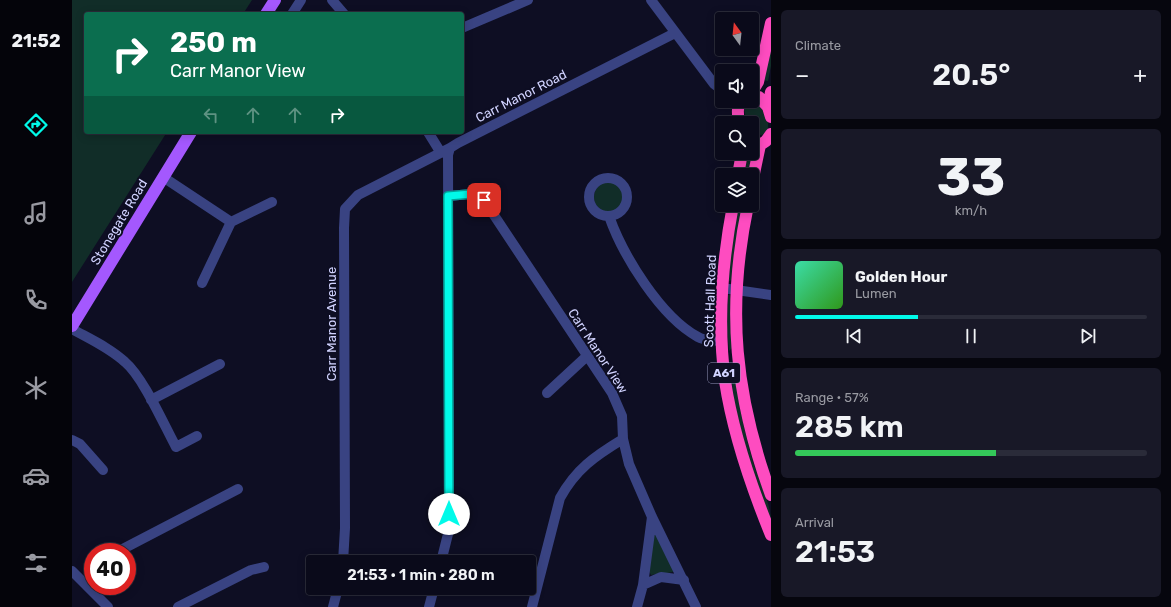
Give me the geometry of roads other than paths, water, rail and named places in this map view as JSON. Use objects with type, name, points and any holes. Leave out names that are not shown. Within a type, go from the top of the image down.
[{"type":"highway","points":[[759,77],[771,23]]},
{"type":"highway","points":[[770,112],[771,92]]},
{"type":"highway","points":[[759,97],[770,112]]},
{"type":"highway","points":[[759,142],[766,141],[771,134]]},
{"type":"highway","name":"Scott Hall Road","points":[[732,212],[726,242],[722,288],[722,341],[725,382],[746,467],[771,535]]},
{"type":"highway","name":"Scott Hall Road","points":[[747,212],[737,289],[737,340],[740,382],[748,423],[771,495]]},
{"type":"main road","points":[[267,12],[275,0]]},
{"type":"main road","name":"Stonegate Road","points":[[72,326],[190,134]]},
{"type":"street","points":[[293,12],[301,0]]},
{"type":"street","points":[[332,0],[342,12]]},
{"type":"street","points":[[464,27],[528,0]]},
{"type":"street","points":[[651,0],[715,85]]},
{"type":"street","name":"Carr Manor Road","points":[[446,150],[464,139],[675,33]]},
{"type":"street","points":[[430,134],[446,150],[448,155],[449,530],[443,555]]},
{"type":"street","name":"Carr Manor Avenue","points":[[343,555],[345,528],[345,209],[358,195],[446,150]]},
{"type":"street","points":[[163,178],[231,222]]},
{"type":"street","name":"Carr Manor View","points":[[448,196],[471,194],[484,200],[612,393],[622,416],[623,439],[629,464],[652,517],[696,607]]},
{"type":"street","points":[[202,282],[231,222],[272,202]]},
{"type":"street","points":[[609,216],[615,234],[651,293],[678,323],[699,338],[722,341]]},
{"type":"street","points":[[722,288],[771,295]]},
{"type":"street","points":[[72,329],[113,352],[126,363],[151,400],[176,447],[197,436]]},
{"type":"street","points":[[547,393],[587,356]]},
{"type":"street","points":[[151,400],[220,364]]},
{"type":"street","points":[[532,607],[560,498],[568,483],[593,458],[623,439]]},
{"type":"street","points":[[72,440],[80,444],[103,470]]},
{"type":"street","points":[[134,543],[238,489]]},
{"type":"street","points":[[637,607],[643,584],[652,517]]},
{"type":"street","points":[[178,607],[251,570],[264,567]]},
{"type":"street","points":[[72,571],[84,583]]},
{"type":"street","points":[[643,584],[661,577],[684,580]]},
{"type":"street","points":[[96,595],[108,607]]},
{"type":"street","points":[[333,607],[336,595]]},
{"type":"street","points":[[429,607],[432,595]]}]
